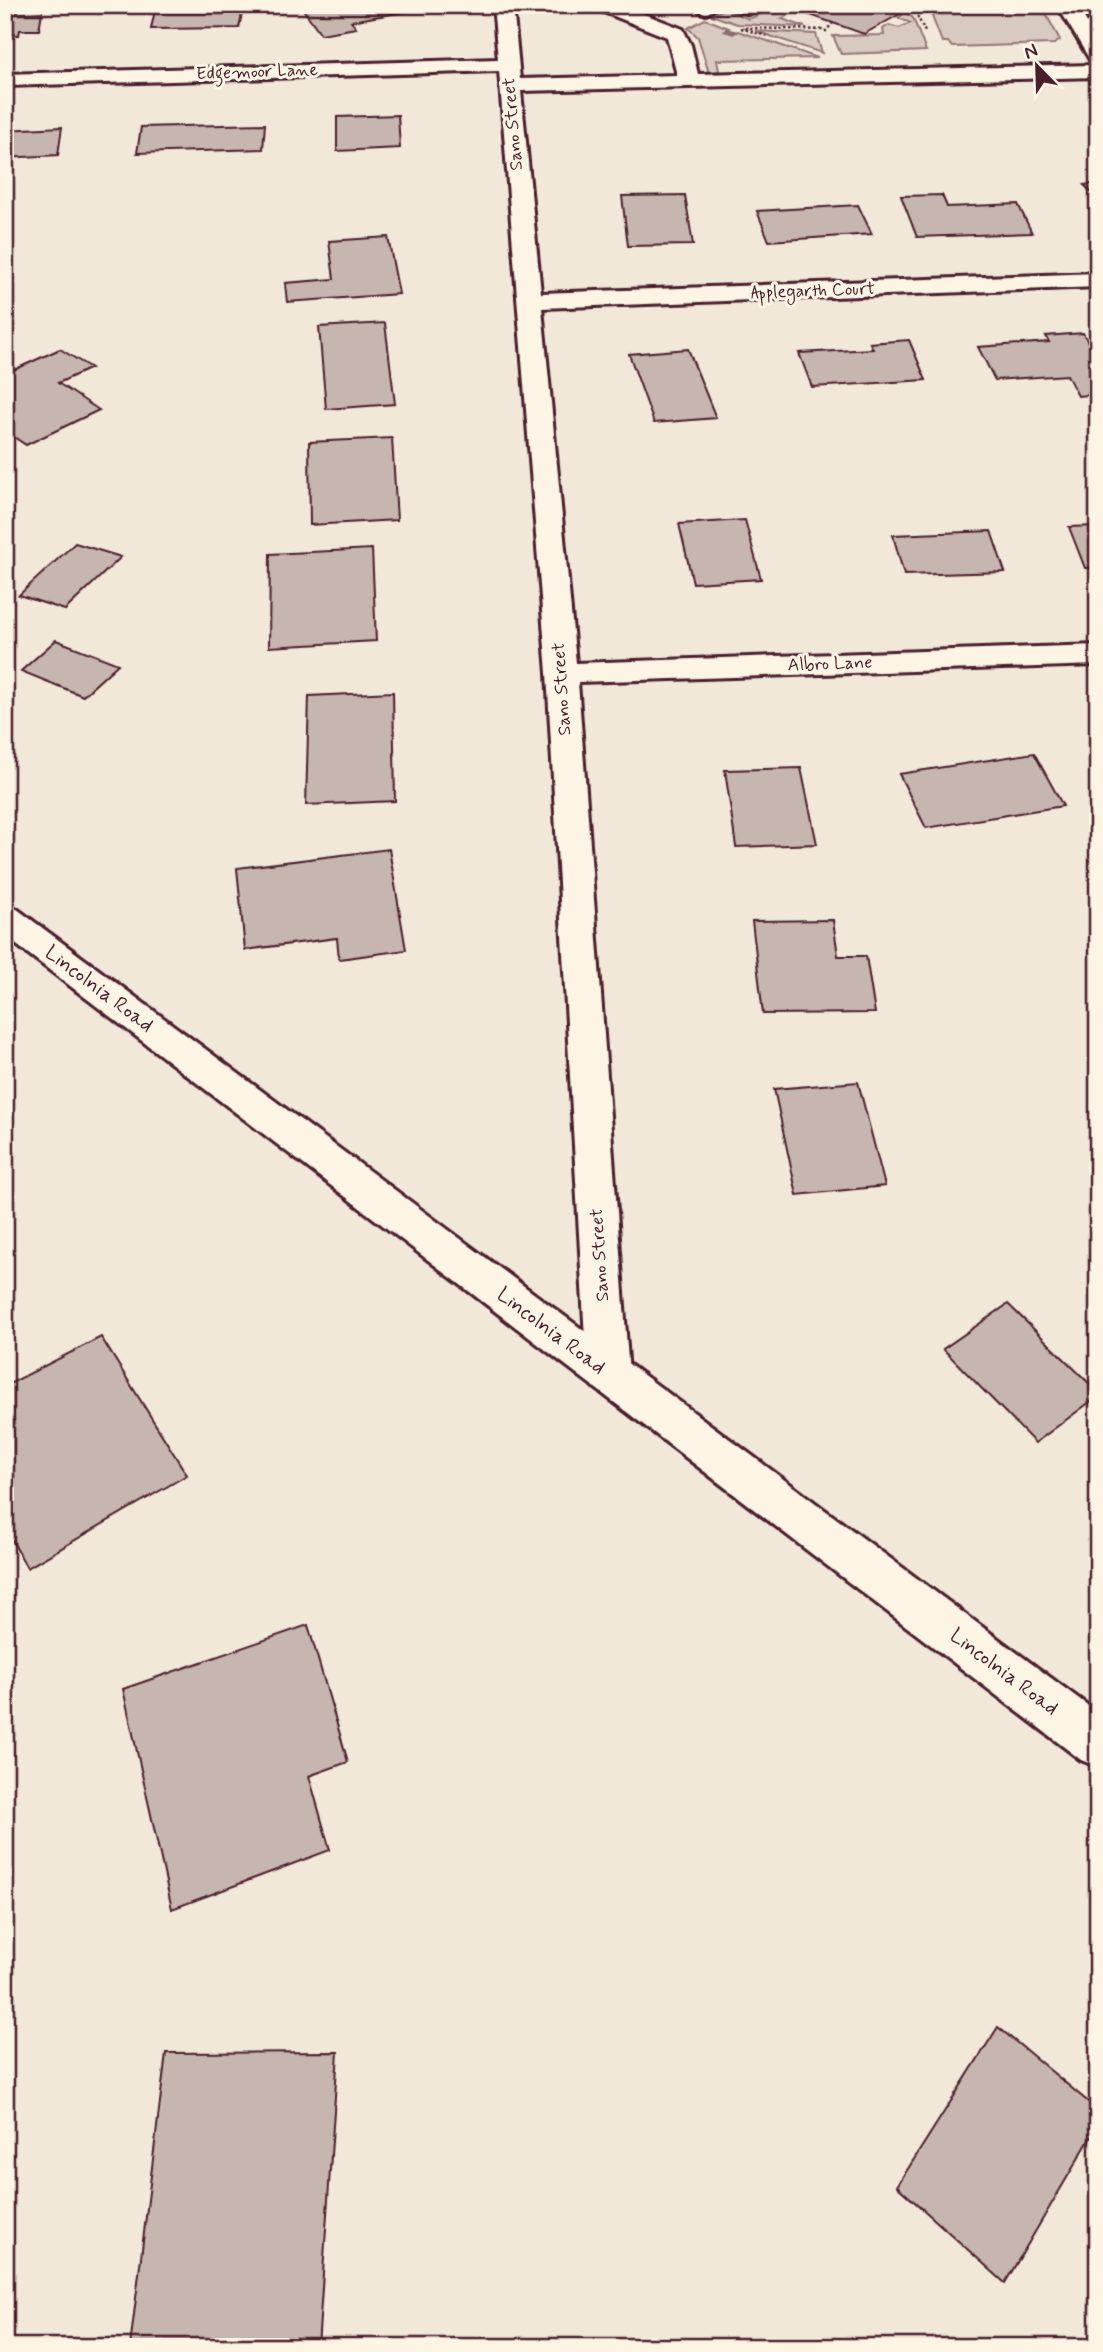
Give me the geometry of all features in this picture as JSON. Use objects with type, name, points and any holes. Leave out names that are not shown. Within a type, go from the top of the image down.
[{"type":"street","name":"Sano Street","points":[[503,5],[562,673],[608,1374]]},
{"type":"street","points":[[603,5],[676,33],[689,82]]},
{"type":"street","points":[[1067,5],[1098,60]]},
{"type":"street","name":"Edgemoor Lane","points":[[5,80],[509,75],[689,82],[1098,71]]},
{"type":"street","name":"Applegarth Court","points":[[529,301],[1098,280]]},
{"type":"street","name":"Albro Lane","points":[[562,673],[1098,655]]},
{"type":"street","name":"Lincolnia Road","points":[[5,918],[1098,1743]]},
{"type":"path","points":[[913,6],[925,31]]},
{"type":"path","points":[[740,27],[825,30]]},
{"type":"shaded area","points":[[955,5],[982,10],[1000,5],[1041,5],[1060,40],[1054,44],[952,47],[948,42],[942,42],[930,11]]},
{"type":"shaded area","points":[[778,6],[794,11],[782,19],[805,27],[737,24],[711,15],[725,9],[749,19]]},
{"type":"shaded area","points":[[905,13],[913,18],[926,51],[841,54],[833,36],[884,35],[883,29],[889,25],[899,28],[911,23],[898,18]]},
{"type":"shaded area","points":[[705,19],[729,28],[724,31],[733,34],[738,31],[818,58],[717,60],[719,71],[709,73],[698,37],[688,28]]},
{"type":"shaded area","points":[[755,31],[816,34],[822,53]]},
{"type":"building","points":[[300,5],[399,5],[404,12],[351,21],[356,28],[321,34]]},
{"type":"building","points":[[718,5],[772,5],[749,16]]},
{"type":"building","points":[[782,5],[916,5],[864,34]]},
{"type":"building","points":[[243,9],[239,28],[151,29],[155,10]]},
{"type":"building","points":[[42,12],[39,30],[20,30],[19,35],[5,35],[5,14]]},
{"type":"building","points":[[398,115],[400,148],[337,151],[337,117]]},
{"type":"building","points":[[265,124],[263,149],[137,153],[141,127]]},
{"type":"building","points":[[62,127],[58,155],[5,158],[5,130]]},
{"type":"building","points":[[1098,183],[1098,199],[1084,185]]},
{"type":"building","points":[[685,195],[693,245],[628,246],[622,196]]},
{"type":"building","points":[[942,195],[947,207],[1018,204],[1032,233],[917,237],[901,196]]},
{"type":"building","points":[[858,205],[872,234],[769,241],[757,211]]},
{"type":"building","points":[[388,237],[399,294],[287,302],[285,283],[334,279],[329,241]]},
{"type":"building","points":[[385,323],[395,404],[326,409],[319,327]]},
{"type":"building","points":[[1083,333],[1098,360],[1098,394],[1078,396],[1067,375],[995,380],[978,347],[1049,342],[1046,336]]},
{"type":"building","points":[[909,340],[926,380],[812,387],[799,353],[873,349],[870,343]]},
{"type":"building","points":[[60,349],[91,368],[58,383],[99,410],[26,445],[5,431],[5,374]]},
{"type":"building","points":[[688,349],[716,418],[654,423],[629,354]]},
{"type":"building","points":[[392,438],[397,520],[310,525],[309,442]]},
{"type":"building","points":[[745,520],[761,579],[693,583],[679,524]]},
{"type":"building","points":[[1098,526],[1098,568],[1085,568],[1069,527]]},
{"type":"building","points":[[991,531],[1005,572],[904,575],[893,535]]},
{"type":"building","points":[[75,543],[121,557],[65,610],[19,595]]},
{"type":"building","points":[[372,549],[376,641],[269,647],[270,554]]},
{"type":"building","points":[[56,640],[118,664],[83,696],[21,671]]},
{"type":"building","points":[[393,692],[395,801],[306,805],[309,696]]},
{"type":"building","points":[[1034,753],[1063,806],[926,828],[899,774]]},
{"type":"building","points":[[801,768],[817,844],[736,847],[725,770]]},
{"type":"building","points":[[389,849],[406,950],[339,959],[337,938],[245,950],[237,868]]},
{"type":"building","points":[[833,920],[838,956],[866,956],[875,1013],[763,1014],[752,921]]},
{"type":"building","points":[[858,1082],[885,1186],[797,1195],[774,1089]]},
{"type":"building","points":[[1008,1304],[1098,1392],[1098,1396],[1035,1443],[943,1349]]},
{"type":"building","points":[[101,1337],[187,1475],[27,1568],[5,1527],[5,1386]]},
{"type":"building","points":[[308,1625],[348,1762],[309,1776],[330,1850],[172,1909],[123,1689]]},
{"type":"building","points":[[998,2027],[1098,2110],[1098,2125],[1005,2283],[897,2186]]},
{"type":"building","points":[[338,2052],[318,2347],[130,2347],[166,2053]]},
{"type":"waterway","points":[[729,30],[734,31]]}]
